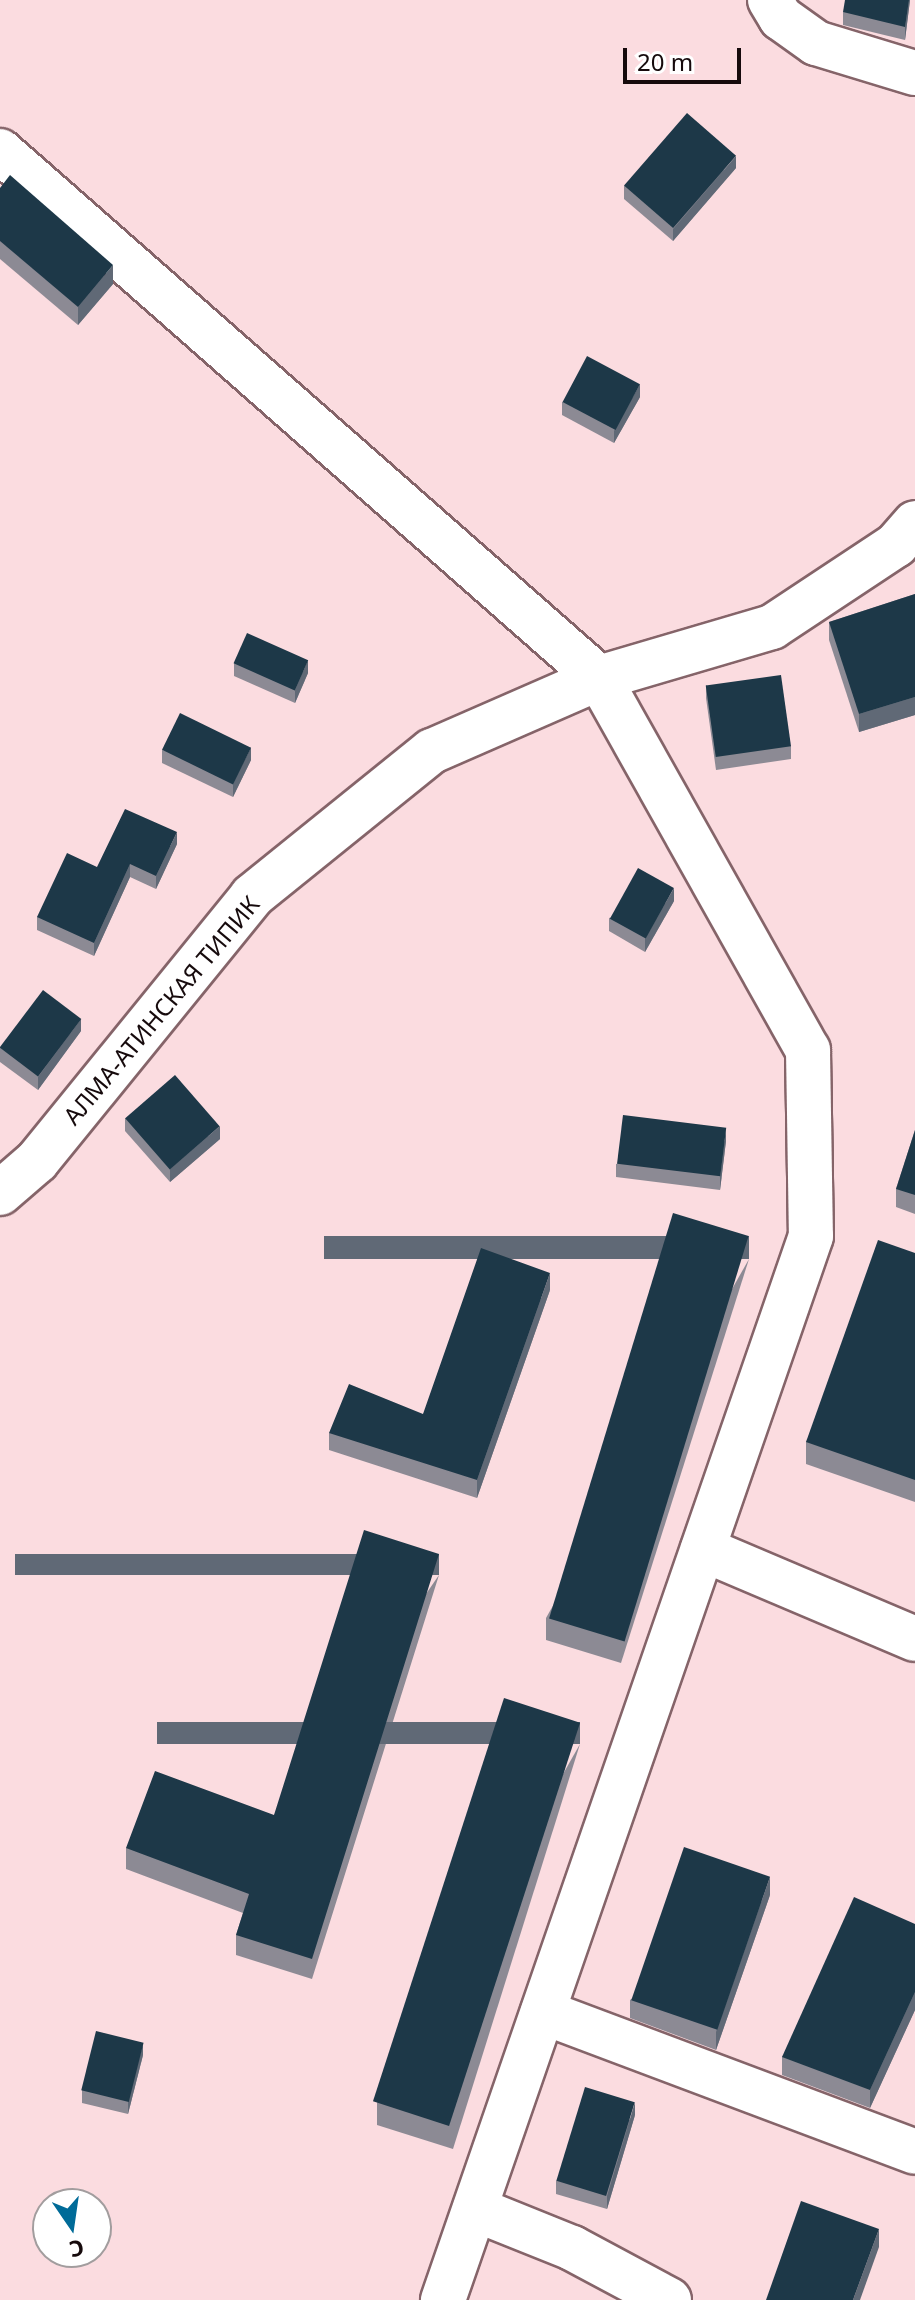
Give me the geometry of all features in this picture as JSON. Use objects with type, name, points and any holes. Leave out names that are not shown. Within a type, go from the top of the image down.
[{"type":"street","points":[[770,0],[781,18],[816,43],[915,73]]},
{"type":"street","points":[[0,151],[599,678],[808,1050],[811,1236],[443,2300]]},
{"type":"street","name":"АЛМА-АТИНСКАЯ ТИПИК","points":[[0,1193],[37,1161],[252,896],[432,751],[599,678],[772,627],[909,542]]},
{"type":"street","points":[[703,1549],[915,1639]]},
{"type":"street","points":[[543,2012],[915,2152]]},
{"type":"street","points":[[475,2209],[572,2248],[669,2300]]},
{"type":"building","points":[[845,0],[909,0],[905,27],[843,12]]},
{"type":"building","points":[[687,113],[736,156],[673,228],[624,185]]},
{"type":"building","points":[[10,175],[113,265],[78,307],[0,241],[0,188]]},
{"type":"building","points":[[587,356],[640,384],[616,430],[563,402]]},
{"type":"building","points":[[915,594],[915,697],[859,714],[829,622]]},
{"type":"building","points":[[247,633],[308,660],[295,690],[234,663]]},
{"type":"building","points":[[781,675],[791,746],[716,757],[706,686]]},
{"type":"building","points":[[180,713],[251,748],[233,784],[162,750]]},
{"type":"building","points":[[125,809],[177,832],[156,876],[130,864],[94,943],[37,917],[67,853],[97,867]]},
{"type":"building","points":[[638,868],[674,888],[646,939],[610,919]]},
{"type":"building","points":[[43,990],[81,1019],[38,1076],[0,1047]]},
{"type":"building","points":[[175,1075],[220,1126],[170,1170],[125,1118]]},
{"type":"building","points":[[623,1115],[726,1128],[720,1176],[617,1164]]},
{"type":"building","points":[[915,1130],[915,1195],[896,1189]]},
{"type":"building","points":[[673,1213],[749,1236],[625,1642],[549,1618]]},
{"type":"building","points":[[878,1240],[915,1253],[915,1480],[806,1442]]},
{"type":"building","points":[[481,1248],[550,1273],[477,1480],[329,1433],[349,1384],[423,1414]]},
{"type":"building","points":[[364,1530],[439,1554],[312,1959],[236,1935],[249,1894],[126,1848],[155,1771],[274,1815]]},
{"type":"building","points":[[504,1698],[580,1723],[449,2126],[373,2101]]},
{"type":"building","points":[[684,1847],[770,1877],[717,2030],[631,2000]]},
{"type":"building","points":[[854,1897],[915,1924],[915,1992],[870,2090],[782,2057]]},
{"type":"building","points":[[96,2031],[144,2043],[129,2102],[81,2090]]},
{"type":"building","points":[[585,2087],[635,2102],[606,2196],[556,2181]]},
{"type":"building","points":[[801,2201],[879,2229],[853,2300],[766,2300]]}]
